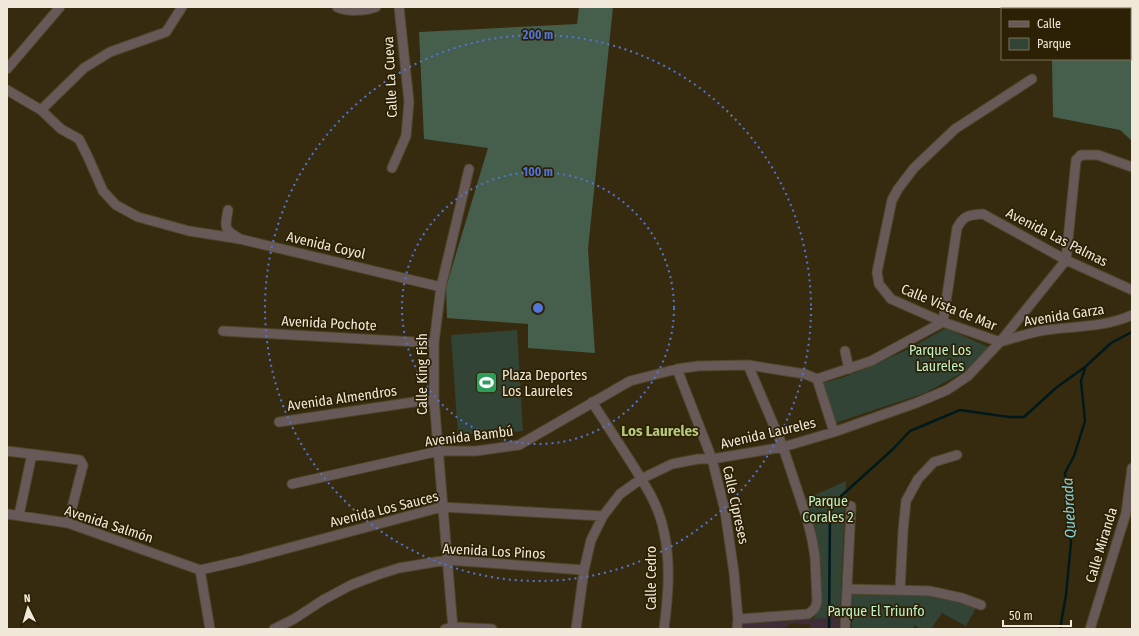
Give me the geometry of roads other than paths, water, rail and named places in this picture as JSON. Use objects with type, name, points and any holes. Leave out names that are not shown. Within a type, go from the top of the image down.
[{"type":"street","points":[[7,69],[60,7]]},
{"type":"street","points":[[41,110],[84,68],[110,52],[166,32],[182,7]]},
{"type":"street","points":[[337,7],[349,10],[371,9],[376,7]]},
{"type":"street","name":"Calle La Cueva","points":[[392,168],[406,136],[409,102],[399,7]]},
{"type":"street","name":"Calle Vista de Mar","points":[[1000,342],[943,322],[891,299],[879,284],[877,272],[892,200],[898,189],[914,168],[955,129],[1032,80]]},
{"type":"street","points":[[7,90],[41,110],[61,128],[78,139],[88,157],[103,191],[116,205],[138,217],[189,231],[240,239]]},
{"type":"street","points":[[1066,260],[1076,160],[1081,155],[1098,155],[1132,166]]},
{"type":"street","name":"Calle King Fish","points":[[450,628],[447,560],[434,399],[434,343],[441,287],[469,169]]},
{"type":"street","name":"Avenida Coyol","points":[[228,210],[225,225],[228,232],[240,239],[441,287]]},
{"type":"street","name":"Avenida Las Palmas","points":[[943,322],[957,228],[961,221],[969,215],[983,214],[1066,260],[1132,290]]},
{"type":"street","name":"Avenida Laureles","points":[[576,629],[584,570],[591,540],[603,516],[620,494],[642,479],[672,464],[783,447],[834,432],[916,403],[947,390],[968,376],[1000,342],[1066,260]]},
{"type":"street","name":"Avenida Garza","points":[[1000,342],[1039,331],[1102,324],[1132,315]]},
{"type":"street","points":[[834,432],[817,379],[871,361],[943,322]]},
{"type":"street","name":"Avenida Pochote","points":[[223,331],[434,343]]},
{"type":"street","points":[[845,351],[849,369]]},
{"type":"street","points":[[738,619],[804,614],[813,611],[816,607],[815,557],[802,501],[783,447],[748,365]]},
{"type":"street","name":"Avenida Bambú","points":[[292,484],[439,451],[476,451],[519,445],[630,381],[677,369],[698,366],[748,365],[799,373],[817,379]]},
{"type":"street","name":"Calle Cipreses","points":[[677,369],[712,459],[726,511],[734,573],[738,619],[737,629]]},
{"type":"street","name":"Avenida Almendros","points":[[279,422],[434,399]]},
{"type":"street","name":"Calle Cedro","points":[[592,402],[642,479],[654,501],[664,531],[668,557],[668,587],[664,629]]},
{"type":"street","points":[[7,451],[80,460],[82,462],[83,465],[68,524]]},
{"type":"street","points":[[19,515],[32,454]]},
{"type":"street","points":[[900,590],[906,501],[918,479],[934,462],[957,455]]},
{"type":"street","name":"Calle Miranda","points":[[1090,629],[1126,513],[1132,468]]},
{"type":"street","points":[[845,629],[850,506]]},
{"type":"street","name":"Avenida Los Sauces","points":[[200,570],[240,561],[442,507],[603,516]]},
{"type":"street","name":"Avenida Salmón","points":[[7,514],[68,524],[200,570]]},
{"type":"street","name":"Avenida Los Pinos","points":[[274,629],[294,619],[323,600],[351,585],[377,574],[399,568],[447,560],[584,570]]},
{"type":"street","points":[[200,570],[210,629]]},
{"type":"street","points":[[847,589],[930,591],[962,598],[981,605]]},
{"type":"street","points":[[450,628],[492,629]]},
{"type":"waterway","points":[[829,629],[830,511],[840,497],[892,450],[910,431],[960,410],[1009,417],[1024,417],[1057,387],[1085,367],[1111,343],[1132,332]]},
{"type":"waterway","name":"Quebrada","points":[[1060,629],[1066,595],[1071,542],[1065,473],[1074,456],[1085,421],[1081,381],[1085,368]]},
{"type":"place","name":"Plaza Deportes Los Laureles","points":[[487,383]]},
{"type":"district","name":"Los Laureles","points":[[660,431]]},
{"type":"park label","name":"Parque Los Laureles","points":[[940,358]]},
{"type":"park label","name":"Parque Corales 2","points":[[828,510]]},
{"type":"park label","name":"Parque El Triunfo","points":[[876,611]]}]
